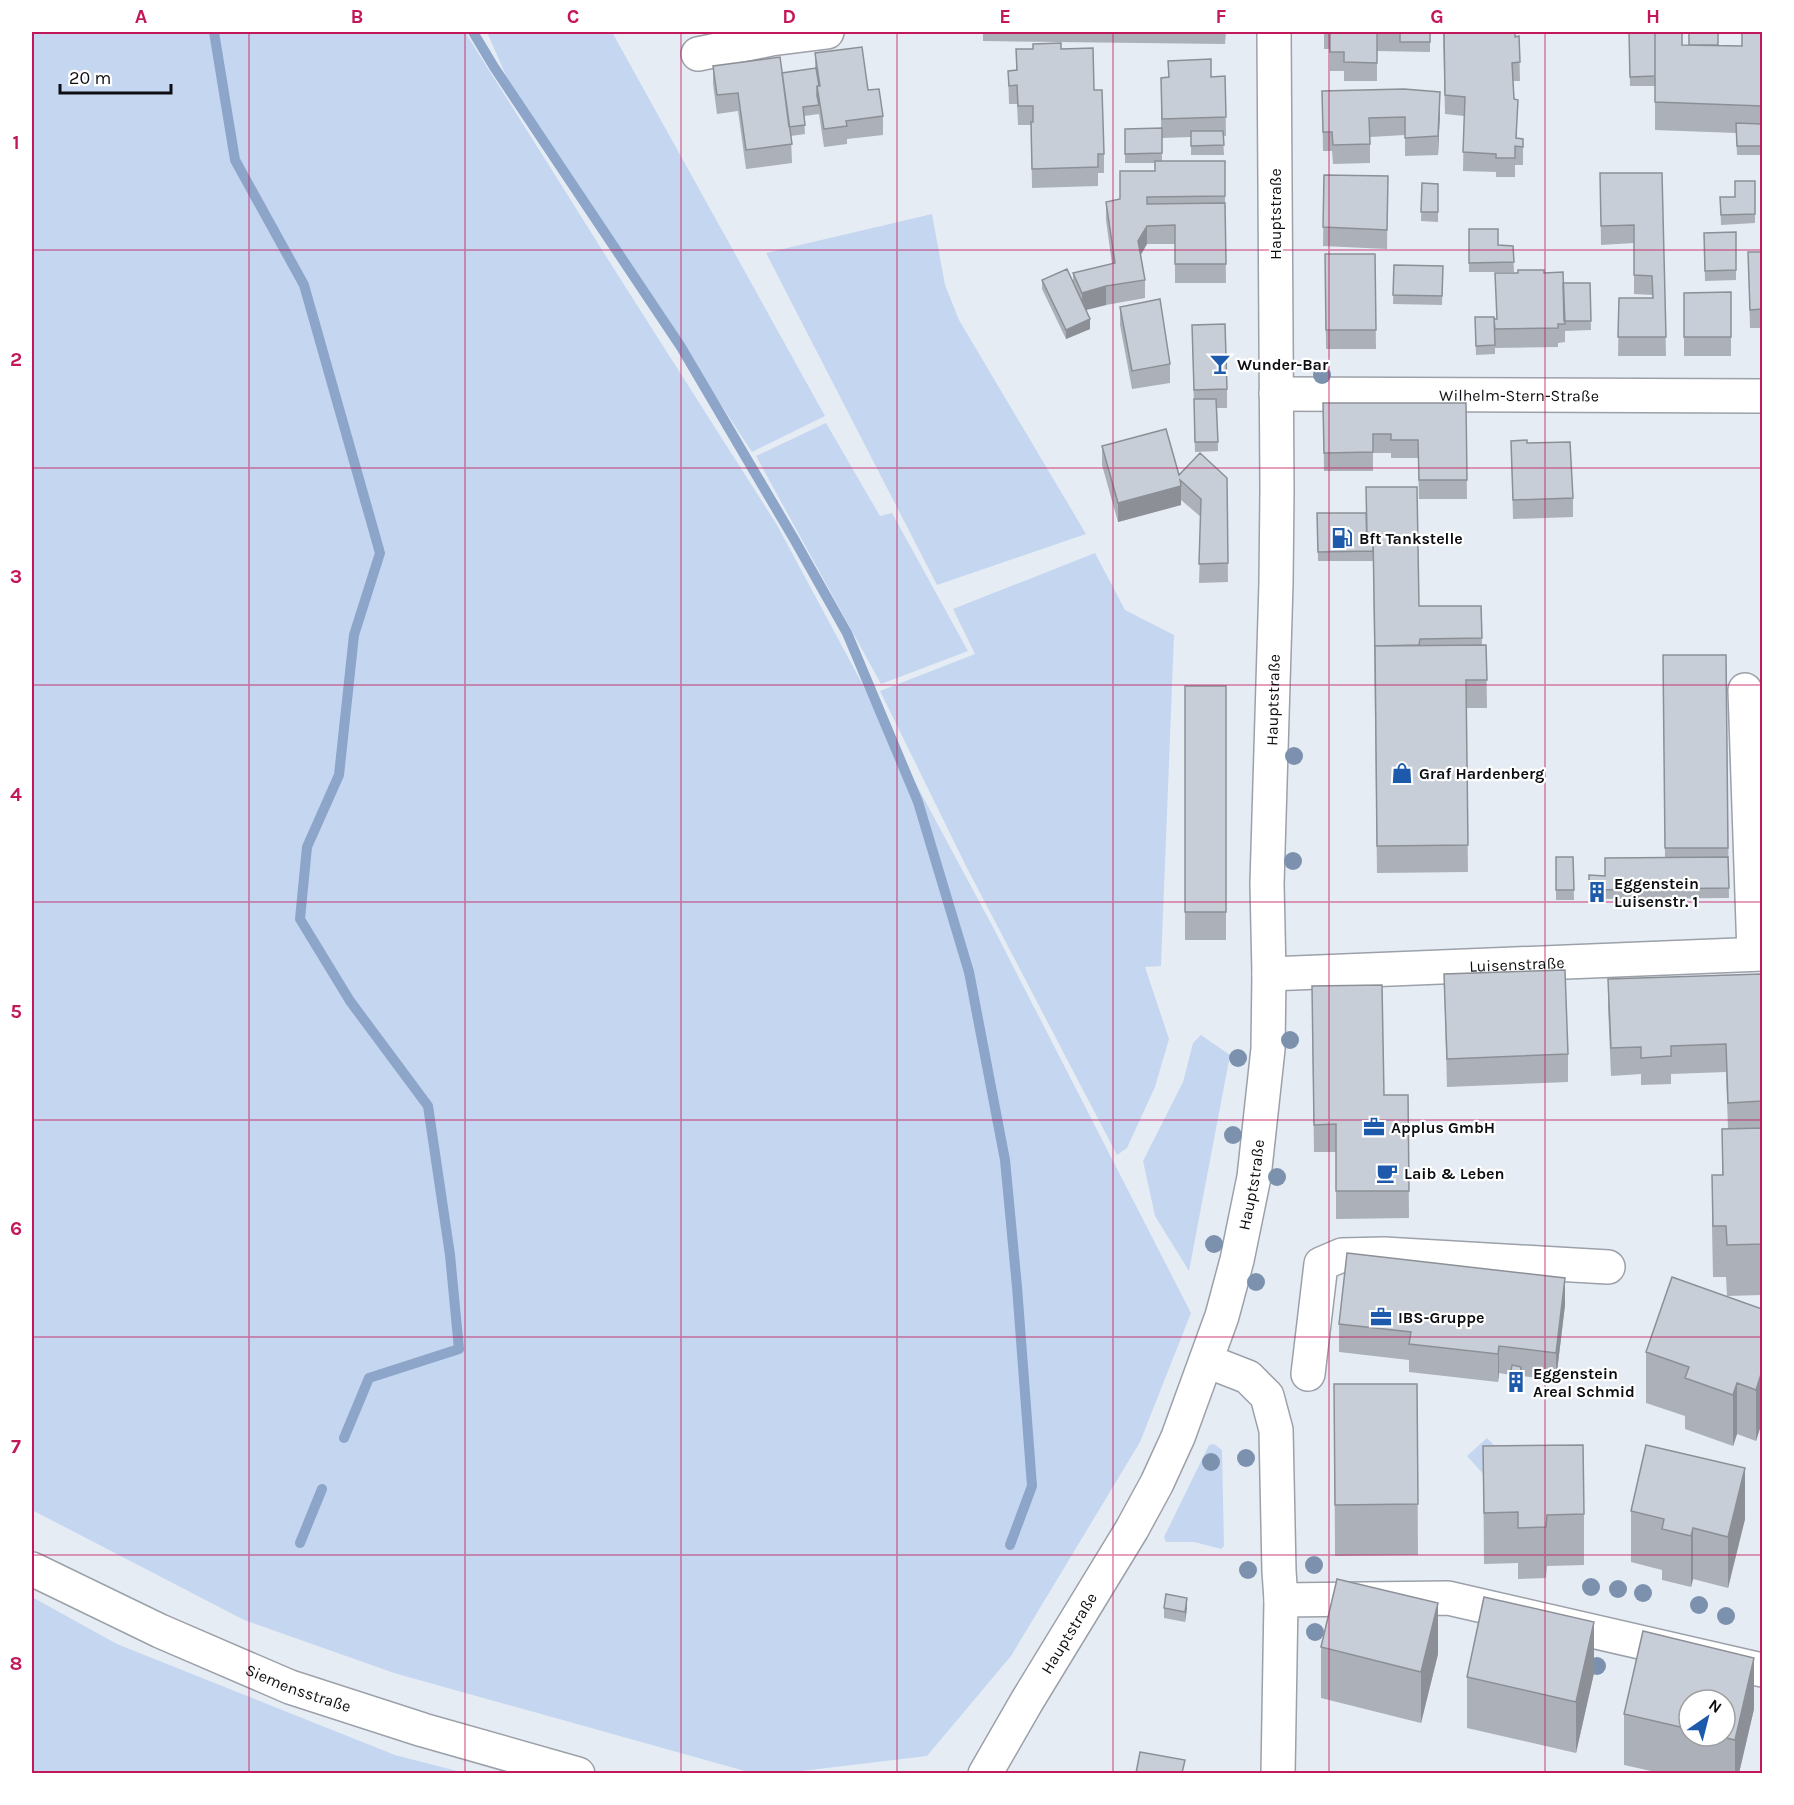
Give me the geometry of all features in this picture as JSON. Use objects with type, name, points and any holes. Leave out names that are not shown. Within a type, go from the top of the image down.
[{"type":"street","points":[[698,54],[771,35],[827,32]]},
{"type":"street","name":"Hauptstraße","points":[[985,1773],[1132,1529],[1178,1437],[1222,1316],[1254,1177],[1268,1049],[1267,884],[1275,594],[1274,32]]},
{"type":"street","name":"Wilhelm-Stern-Straße","points":[[1276,394],[1762,396]]},
{"type":"street","points":[[1744,690],[1758,954]]},
{"type":"street","name":"Luisenstraße","points":[[1269,974],[1758,954]]},
{"type":"street","points":[[1308,1374],[1321,1264],[1342,1255],[1384,1254],[1608,1267]]},
{"type":"street","points":[[1207,1361],[1248,1377],[1268,1396],[1276,1430],[1281,1600],[1278,1773]]},
{"type":"street","name":"Siemensstraße","points":[[32,1569],[160,1631],[290,1687],[423,1730],[578,1773]]},
{"type":"street","points":[[1281,1600],[1448,1598],[1762,1670]]},
{"type":"shaded area","points":[[32,32],[465,32],[777,525],[994,929],[1191,1313],[1140,1442],[1011,1656],[927,1756],[785,1773],[752,1773],[394,1673],[244,1620],[32,1510]]},
{"type":"shaded area","points":[[487,32],[612,32],[825,416],[752,452],[510,85]]},
{"type":"shaded area","points":[[932,214],[945,285],[959,320],[1086,534],[937,585],[766,253]]},
{"type":"shaded area","points":[[826,423],[880,516],[892,513],[968,651],[881,684],[756,456]]},
{"type":"shaded area","points":[[1095,553],[1125,610],[1174,635],[1161,966],[1145,967],[1169,1039],[1155,1087],[1127,1148],[1117,1155],[967,868],[880,691],[975,654],[953,609]]},
{"type":"shaded area","points":[[1201,1035],[1230,1055],[1189,1271],[1155,1216],[1143,1161],[1183,1082],[1193,1043]]},
{"type":"shaded area","points":[[1487,1438],[1515,1467],[1494,1486],[1467,1456]]},
{"type":"shaded area","points":[[1214,1444],[1222,1450],[1224,1546],[1221,1549],[1194,1542],[1166,1542],[1164,1537],[1209,1445]]},
{"type":"shaded area","points":[[32,1597],[117,1644],[395,1755],[465,1773],[32,1773]]},
{"type":"building","points":[[1330,32],[1400,33],[1377,33],[1377,63],[1344,62],[1344,52],[1330,52]]},
{"type":"building","points":[[1400,32],[1430,32],[1430,42],[1400,42]]},
{"type":"building","points":[[1444,32],[1515,32],[1515,37],[1519,36],[1520,62],[1512,63],[1514,99],[1518,100],[1516,138],[1523,139],[1523,147],[1515,146],[1515,158],[1496,158],[1496,154],[1463,152],[1465,97],[1445,95]]},
{"type":"building","points":[[1629,32],[1655,32],[1655,76],[1630,77]]},
{"type":"building","points":[[1655,32],[1682,32],[1682,45],[1742,46],[1742,32],[1762,32],[1762,106],[1655,102]]},
{"type":"building","points":[[1689,32],[1718,32],[1718,45],[1689,45]]},
{"type":"building","points":[[1061,43],[1061,49],[1093,48],[1094,90],[1102,90],[1104,154],[1098,154],[1098,167],[1032,169],[1033,106],[1018,106],[1017,85],[1009,86],[1008,71],[1017,70],[1016,49],[1033,49],[1033,44]]},
{"type":"building","points":[[862,47],[868,90],[879,89],[883,116],[846,121],[847,126],[824,129],[817,86],[820,86],[815,53]]},
{"type":"building","points":[[780,57],[792,144],[746,150],[738,93],[717,95],[713,66]]},
{"type":"building","points":[[1211,59],[1211,77],[1225,76],[1226,117],[1162,119],[1161,78],[1169,77],[1168,61]]},
{"type":"building","points":[[816,68],[819,105],[803,107],[805,125],[789,127],[782,73]]},
{"type":"building","points":[[1404,89],[1440,92],[1438,136],[1405,138],[1405,117],[1369,118],[1370,144],[1333,145],[1332,132],[1323,132],[1322,91]]},
{"type":"building","points":[[1736,123],[1762,124],[1762,146],[1737,146]]},
{"type":"building","points":[[1162,128],[1162,153],[1125,154],[1125,129]]},
{"type":"building","points":[[1191,131],[1223,131],[1224,145],[1191,146]]},
{"type":"building","points":[[1155,161],[1225,161],[1225,196],[1147,197],[1147,204],[1225,203],[1226,264],[1175,264],[1175,225],[1147,226],[1138,241],[1145,280],[1106,286],[1082,293],[1073,273],[1115,263],[1106,202],[1120,199],[1120,171],[1155,171]]},
{"type":"building","points":[[1600,173],[1662,173],[1666,337],[1618,337],[1619,298],[1653,298],[1652,276],[1634,275],[1634,225],[1601,226]]},
{"type":"building","points":[[1324,175],[1388,176],[1387,230],[1323,227]]},
{"type":"building","points":[[1735,181],[1755,181],[1755,214],[1721,215],[1720,197],[1735,197]]},
{"type":"building","points":[[1422,183],[1438,184],[1438,212],[1421,212]]},
{"type":"building","points":[[1469,229],[1498,229],[1498,245],[1513,246],[1514,262],[1469,263]]},
{"type":"building","points":[[1736,232],[1736,270],[1705,271],[1704,233]]},
{"type":"building","points":[[1748,252],[1762,252],[1762,309],[1750,310]]},
{"type":"building","points":[[1325,254],[1375,254],[1376,330],[1326,330]]},
{"type":"building","points":[[1394,265],[1443,266],[1442,296],[1393,295]]},
{"type":"building","points":[[1067,269],[1090,319],[1066,330],[1042,280]]},
{"type":"building","points":[[1518,270],[1544,270],[1544,273],[1563,272],[1565,324],[1558,324],[1558,328],[1495,329],[1494,319],[1497,319],[1495,273],[1518,273]]},
{"type":"building","points":[[1563,283],[1590,283],[1591,321],[1564,321]]},
{"type":"building","points":[[1731,292],[1731,337],[1684,337],[1684,293]]},
{"type":"building","points":[[1160,299],[1170,364],[1132,371],[1120,307]]},
{"type":"building","points":[[1475,317],[1494,317],[1495,345],[1476,346]]},
{"type":"building","points":[[1225,324],[1227,389],[1194,390],[1192,325]]},
{"type":"building","points":[[1194,399],[1216,399],[1218,442],[1195,442]]},
{"type":"building","points":[[1323,403],[1466,403],[1467,480],[1419,480],[1418,440],[1391,440],[1391,434],[1373,434],[1373,452],[1324,453]]},
{"type":"building","points":[[1166,429],[1179,475],[1200,453],[1227,478],[1228,563],[1199,564],[1201,499],[1180,480],[1181,486],[1118,503],[1102,446]]},
{"type":"building","points":[[1527,440],[1527,443],[1570,442],[1573,498],[1513,500],[1511,441]]},
{"type":"building","points":[[1366,487],[1417,487],[1419,606],[1481,606],[1482,638],[1420,639],[1419,645],[1375,646],[1375,655],[1373,534],[1367,534]]},
{"type":"building","name":"Bft Tankstelle","points":[[1317,513],[1366,513],[1367,543],[1373,544],[1373,551],[1318,552]]},
{"type":"building","points":[[1486,645],[1487,680],[1466,680],[1468,845],[1377,846],[1375,646]]},
{"type":"building","points":[[1663,655],[1726,655],[1728,848],[1665,848]]},
{"type":"building","points":[[1185,686],[1226,686],[1226,912],[1185,912]]},
{"type":"building","points":[[1556,857],[1573,857],[1574,890],[1556,890]]},
{"type":"building","points":[[1728,857],[1729,888],[1589,890],[1589,875],[1605,876],[1605,858]]},
{"type":"building","points":[[1565,970],[1568,1054],[1447,1059],[1444,974]]},
{"type":"building","points":[[1762,974],[1762,1101],[1728,1103],[1726,1044],[1671,1046],[1671,1056],[1641,1058],[1641,1047],[1611,1048],[1608,979]]},
{"type":"building","points":[[1382,985],[1384,1095],[1408,1095],[1409,1191],[1336,1191],[1336,1124],[1314,1125],[1312,986]]},
{"type":"building","points":[[1762,1128],[1762,1244],[1727,1245],[1726,1226],[1713,1226],[1712,1175],[1723,1175],[1722,1129]]},
{"type":"building","points":[[1347,1253],[1565,1278],[1556,1353],[1499,1346],[1498,1354],[1409,1344],[1411,1332],[1339,1324]]},
{"type":"building","points":[[1672,1277],[1762,1309],[1762,1371],[1756,1390],[1737,1383],[1733,1395],[1685,1378],[1689,1367],[1646,1352]]},
{"type":"building","points":[[1512,1365],[1521,1367],[1520,1379],[1510,1378]]},
{"type":"building","points":[[1334,1384],[1417,1384],[1418,1504],[1335,1505]]},
{"type":"building","points":[[1583,1445],[1584,1514],[1547,1515],[1546,1527],[1518,1528],[1518,1512],[1484,1513],[1483,1446]]},
{"type":"building","points":[[1646,1445],[1745,1468],[1728,1537],[1693,1528],[1691,1536],[1662,1529],[1664,1519],[1631,1511]]},
{"type":"building","points":[[1337,1579],[1438,1603],[1421,1672],[1321,1647]]},
{"type":"building","points":[[1166,1594],[1187,1598],[1185,1612],[1164,1608]]},
{"type":"building","points":[[1484,1597],[1594,1622],[1576,1702],[1467,1677]]},
{"type":"building","points":[[1643,1631],[1754,1658],[1737,1731],[1737,1688],[1677,1688],[1677,1726],[1624,1714]]},
{"type":"building","points":[[1140,1752],[1185,1760],[1182,1773],[1136,1773]]},
{"type":"waterway","points":[[214,32],[235,160],[304,285],[380,553],[354,635],[339,775],[307,847],[300,919],[350,1001],[428,1106],[450,1255],[459,1349],[369,1378],[344,1438]]},
{"type":"waterway","points":[[473,32],[681,347],[794,539],[847,633],[918,802],[969,972],[1005,1160],[1032,1486],[1010,1545]]},
{"type":"waterway","points":[[300,1543],[322,1489]]},
{"type":"place","name":"Wunder-Bar","points":[[1220,364]]},
{"type":"place","name":"Bft Tankstelle","points":[[1342,538]]},
{"type":"place","name":"Graf Hardenberg","points":[[1402,773]]},
{"type":"place","name":"Eggenstein Luisenstr. 1","points":[[1597,892]]},
{"type":"place","name":"Applus GmbH","points":[[1374,1127]]},
{"type":"place","name":"Laib & Leben","points":[[1387,1173]]},
{"type":"place","name":"IBS-Gruppe","points":[[1381,1317]]},
{"type":"place","name":"Eggenstein Areal Schmid","points":[[1516,1382]]}]
